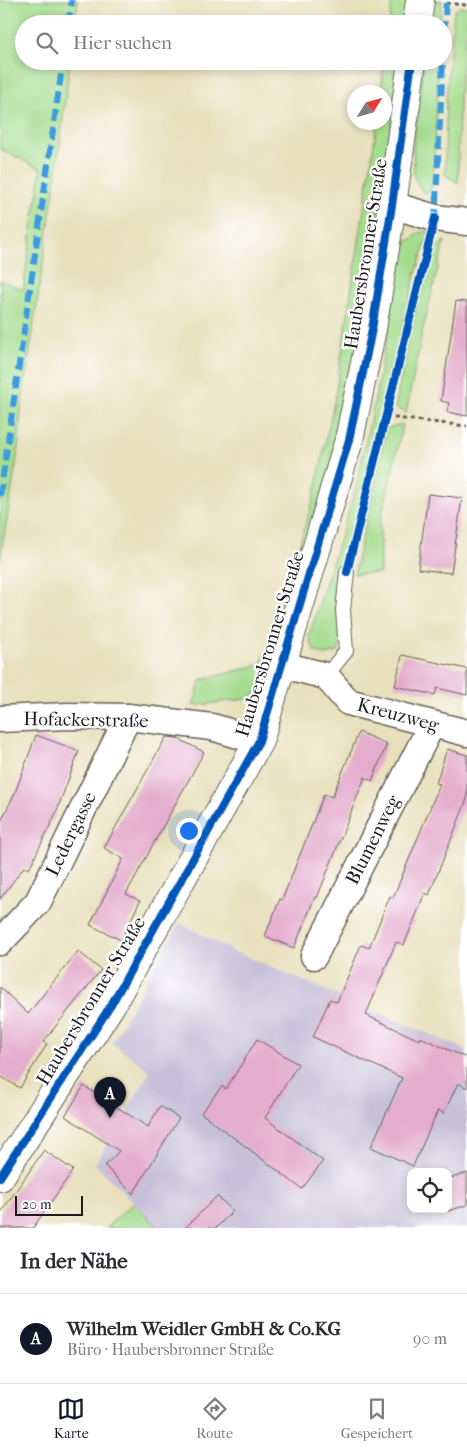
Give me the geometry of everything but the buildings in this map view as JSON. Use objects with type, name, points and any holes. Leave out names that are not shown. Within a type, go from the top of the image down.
[{"type":"street","points":[[424,15],[433,2]]},
{"type":"street","name":"Haubersbronner Straße","points":[[0,1176],[111,1005],[259,741],[349,440],[372,329],[411,70]]},
{"type":"street","points":[[392,205],[435,218],[467,222]]},
{"type":"street","points":[[283,665],[326,676]]},
{"type":"street","name":"Kreuzweg","points":[[326,676],[348,702],[467,733]]},
{"type":"street","name":"Hofackerstraße","points":[[0,719],[68,716],[128,717],[212,727],[259,741]]},
{"type":"street","name":"Ledergasse","points":[[0,942],[38,902],[128,717]]},
{"type":"street","name":"Blumenweg","points":[[314,956],[432,724]]},
{"type":"lane","points":[[326,676],[346,651],[343,610],[347,572]]},
{"type":"path","points":[[433,2],[467,5]]},
{"type":"path","points":[[386,417],[467,426]]},
{"type":"shaded area","points":[[179,923],[233,951],[467,1050],[467,1228],[159,1228],[95,1164],[150,1071],[112,1043]]},
{"type":"green space","points":[[0,0],[78,0],[76,15],[15,15],[15,70],[69,70],[56,176],[21,410],[18,452],[0,561],[0,280],[23,290],[41,169],[0,149]]},
{"type":"green space","points":[[392,0],[409,0],[407,15],[390,15]]},
{"type":"green space","points":[[432,0],[442,0],[441,15],[430,15]]},
{"type":"green space","points":[[460,7],[467,7],[459,97],[458,183],[445,175],[446,97],[449,70],[452,70],[454,11]]},
{"type":"green space","points":[[383,70],[400,70],[392,120],[392,85],[382,85]]},
{"type":"green space","points":[[423,70],[439,70],[433,177],[431,189],[424,194],[414,177],[413,148]]},
{"type":"green space","points":[[376,130],[391,130],[347,416],[261,690],[246,699],[193,706],[201,680],[262,664],[314,497],[335,397]]},
{"type":"green space","points":[[430,230],[415,276],[370,469],[342,577],[341,642],[338,652],[325,655],[314,651],[309,636],[355,491],[377,390],[398,269],[405,244],[419,233]]},
{"type":"green space","points":[[445,240],[423,328],[406,413],[395,407],[410,331],[429,255]]},
{"type":"green space","points":[[403,424],[380,524],[380,573],[354,574],[387,428]]},
{"type":"green space","points":[[133,1203],[159,1228],[106,1228]]},
{"type":"marked path","points":[[70,15],[72,0]]},
{"type":"marked path","points":[[445,15],[446,0]]},
{"type":"marked path","points":[[0,496],[62,70]]},
{"type":"marked path","points":[[435,221],[443,70]]},
{"type":"cycle path","points":[[0,1177],[111,1005],[259,741],[349,440],[372,329],[411,70]]},
{"type":"cycle path","points":[[347,572],[435,218]]},
{"type":"place","name":"Wilhelm Weidler GmbH & Co.KG","points":[[110,1118]]}]
